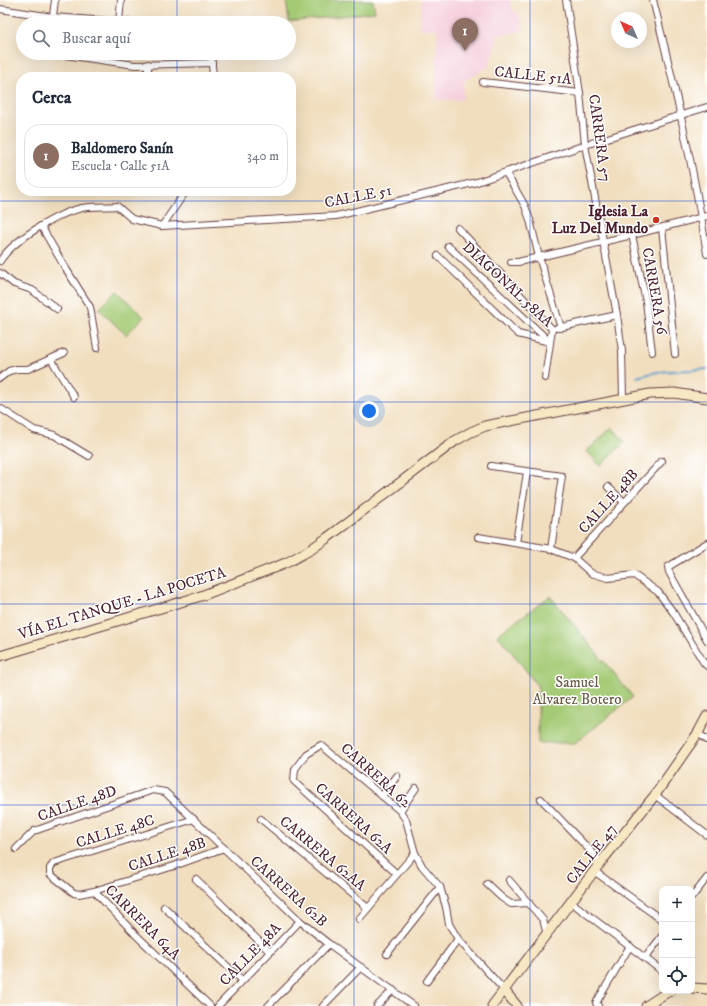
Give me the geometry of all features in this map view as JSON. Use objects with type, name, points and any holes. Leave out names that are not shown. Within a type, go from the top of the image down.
[{"type":"street","points":[[53,16],[55,0]]},
{"type":"street","points":[[120,16],[121,0]]},
{"type":"street","name":"CARRERA 57","points":[[566,0],[580,93],[585,145],[617,315],[622,351],[624,399]]},
{"type":"street","points":[[653,0],[704,216],[707,254]]},
{"type":"street","points":[[0,9],[34,16]]},
{"type":"street","points":[[100,60],[135,65],[212,63]]},
{"type":"street","points":[[212,60],[213,72]]},
{"type":"street","points":[[148,64],[148,72]]},
{"type":"street","name":"CALLE 51A","points":[[483,82],[580,93]]},
{"type":"street","name":"CALLE 51","points":[[0,261],[10,248],[48,221],[82,208],[117,206],[132,219],[162,226],[336,216],[477,182],[585,145],[707,107]]},
{"type":"street","points":[[506,173],[525,206],[530,220],[539,257],[561,328]]},
{"type":"street","points":[[162,226],[183,196]]},
{"type":"street","points":[[511,262],[604,242],[704,216]]},
{"type":"street","points":[[41,226],[90,307],[97,348]]},
{"type":"street","points":[[458,228],[552,329]]},
{"type":"street","points":[[662,228],[675,354]]},
{"type":"street","name":"CARRERA 56","points":[[632,235],[646,302],[652,352]]},
{"type":"street","name":"DIAGONAL 58AA","points":[[448,246],[550,342]]},
{"type":"street","points":[[438,256],[518,334],[550,342]]},
{"type":"street","points":[[0,273],[14,284],[32,290],[57,309]]},
{"type":"street","points":[[552,329],[617,315]]},
{"type":"street","points":[[545,378],[552,329]]},
{"type":"street","points":[[0,378],[9,371],[28,369],[64,354]]},
{"type":"street","points":[[51,359],[74,396]]},
{"type":"street","name":"VÍA EL TANQUE - LA POCETA","points":[[0,656],[201,596],[286,563],[310,550],[327,538],[437,453],[471,432],[496,423],[660,393],[674,393],[707,398]]},
{"type":"street","points":[[0,408],[34,430],[54,435],[89,456]]},
{"type":"street","name":"CALLE 48B","points":[[574,558],[662,461]]},
{"type":"street","points":[[491,466],[562,476],[551,549]]},
{"type":"street","points":[[516,543],[527,472]]},
{"type":"street","points":[[608,487],[624,502]]},
{"type":"street","points":[[478,537],[551,549],[574,558],[591,573],[608,578],[634,575],[658,592],[673,612],[707,666]]},
{"type":"street","points":[[707,543],[668,567],[669,572],[707,640]]},
{"type":"street","name":"CALLE 47","points":[[492,1006],[594,871],[655,795],[698,733],[707,716]]},
{"type":"street","points":[[698,733],[707,740]]},
{"type":"street","name":"CARRERA 62","points":[[294,781],[295,769],[306,754],[321,745],[400,811],[406,820],[415,853],[422,866],[440,887],[449,924],[458,938],[504,990]]},
{"type":"street","points":[[382,796],[397,776]]},
{"type":"street","name":"CARRERA 62A","points":[[294,781],[397,874]]},
{"type":"street","points":[[400,811],[416,788]]},
{"type":"street","name":"CARRERA 62B","points":[[154,790],[165,792],[300,921],[414,1006]]},
{"type":"street","name":"CALLE 48D","points":[[16,849],[34,831],[154,790]]},
{"type":"street","points":[[655,795],[707,835]]},
{"type":"street","points":[[541,799],[601,862]]},
{"type":"street","name":"CALLE 48C","points":[[50,874],[50,868],[54,863],[194,819]]},
{"type":"street","name":"CARRERA 62AA","points":[[261,819],[368,908]]},
{"type":"street","name":"CALLE 48B","points":[[94,891],[224,848]]},
{"type":"street","points":[[359,919],[415,853]]},
{"type":"street","points":[[594,871],[659,918]]},
{"type":"street","name":"CARRERA 64A","points":[[50,874],[74,893],[79,894],[94,891],[136,935],[210,1006]]},
{"type":"street","points":[[695,893],[707,878]]},
{"type":"street","points":[[196,879],[270,952]]},
{"type":"street","points":[[509,880],[543,920],[547,934]]},
{"type":"street","points":[[487,884],[511,904],[529,903]]},
{"type":"street","points":[[387,954],[440,887]]},
{"type":"street","points":[[571,902],[659,970]]},
{"type":"street","points":[[164,907],[242,980]]},
{"type":"street","points":[[543,920],[554,925]]},
{"type":"street","name":"CALLE 48A","points":[[218,1006],[300,921]]},
{"type":"street","points":[[427,981],[458,938]]},
{"type":"street","points":[[645,958],[659,940]]},
{"type":"street","points":[[269,1006],[329,944]]},
{"type":"street","points":[[598,1006],[596,1003],[630,946]]},
{"type":"street","points":[[323,1006],[361,967]]},
{"type":"street","points":[[695,988],[707,988]]},
{"type":"street","points":[[377,1006],[393,990]]},
{"type":"street","points":[[504,990],[516,1006]]},
{"type":"street","points":[[646,1006],[664,994]]},
{"type":"shaded area","points":[[421,0],[511,0],[511,8],[518,14],[522,23],[524,31],[498,35],[489,67],[464,81],[463,100],[436,100],[437,29],[420,29]]},
{"type":"green space","points":[[286,0],[373,0],[375,12],[296,21],[296,16],[288,16]]},
{"type":"green space","points":[[117,291],[144,317],[126,335],[99,309]]},
{"type":"green space","points":[[612,427],[625,442],[600,466],[587,451]]},
{"type":"green space","name":"Samuel Alvarez Botero","points":[[550,596],[633,697],[575,743],[538,743],[538,687],[497,635]]},
{"type":"waterway","points":[[637,377],[657,372],[707,369]]},
{"type":"place","name":"Baldomero Sanín","points":[[465,51]]},
{"type":"place","name":"Iglesia La Luz Del Mundo","points":[[656,220]]}]
